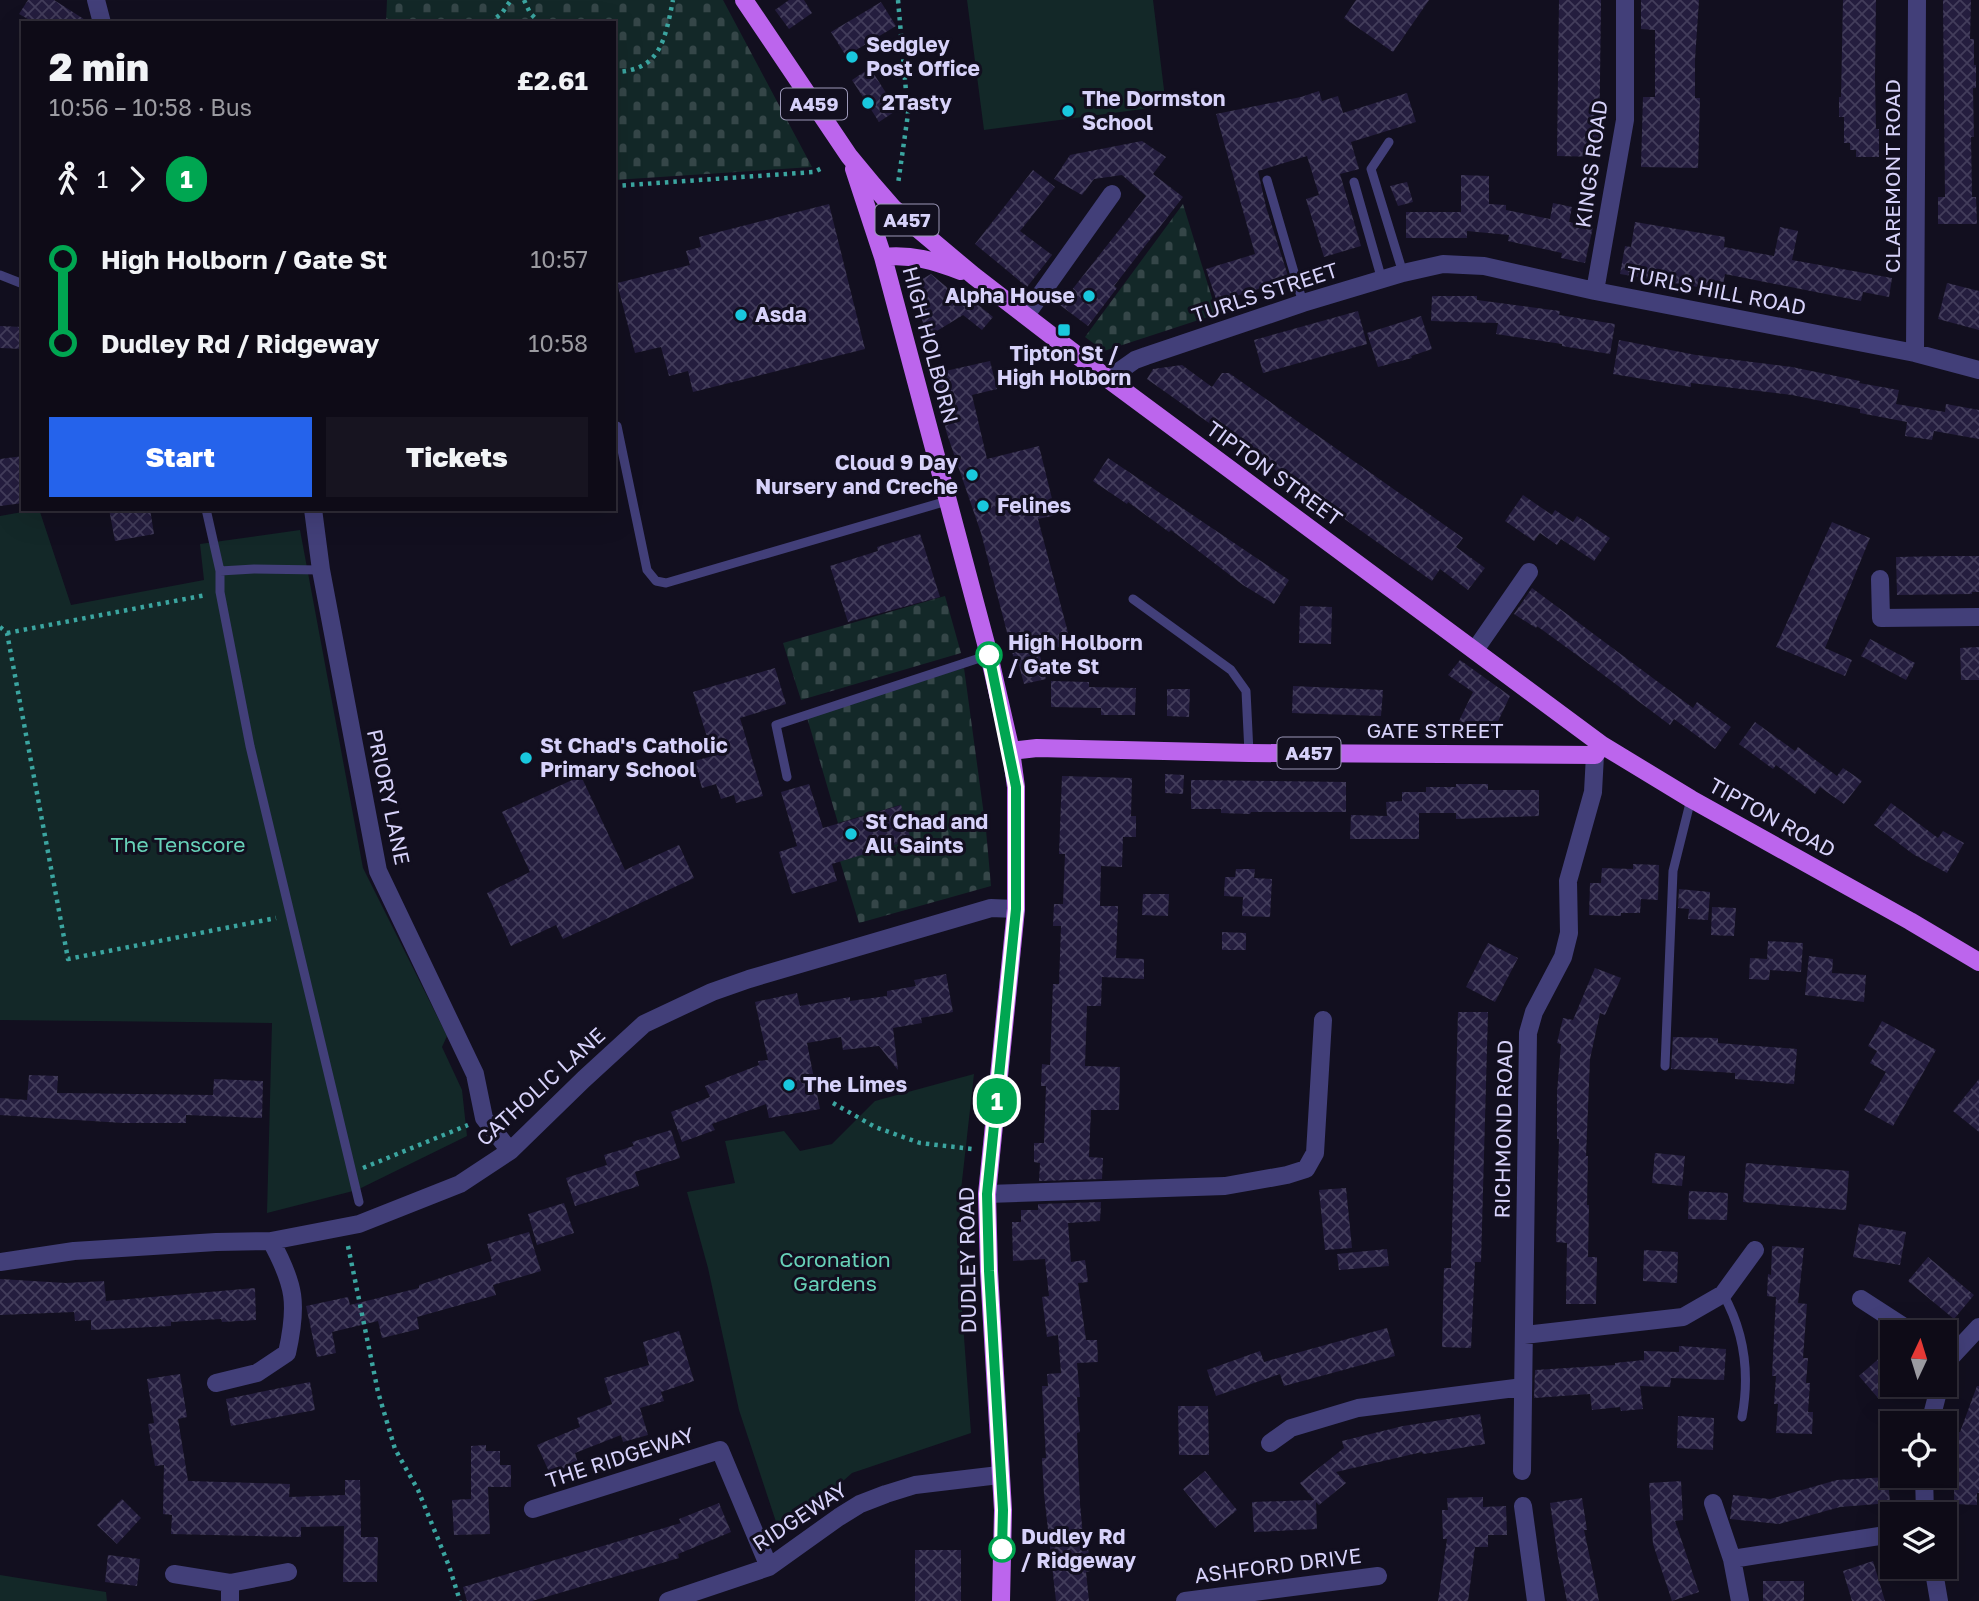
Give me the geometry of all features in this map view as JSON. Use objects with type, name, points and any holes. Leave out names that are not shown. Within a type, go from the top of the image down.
[{"type":"main road","name":"A459","points":[[744,0],[849,156]]},
{"type":"main road","name":"HIGH HOLBORN","points":[[849,156],[883,257],[989,655],[1010,751]]},
{"type":"main road","name":"TIPTON STREET","points":[[849,156],[893,208],[974,276],[1548,706]]},
{"type":"main road","name":"TIPTON STREET","points":[[883,257],[904,255],[933,260],[974,276]]},
{"type":"main road","name":"TIPTON ROAD","points":[[1548,706],[1599,750],[1977,957]]},
{"type":"main road","name":"GATE STREET","points":[[1010,751],[1037,748],[1249,753],[1599,750]]},
{"type":"main road","name":"DUDLEY ROAD","points":[[1001,1601],[1003,1510],[999,1475],[987,1194],[1016,909],[1016,787],[1010,751]]},
{"type":"street","points":[[96,0],[101,21]]},
{"type":"street","name":"KINGS ROAD","points":[[1595,291],[1625,120],[1625,0]]},
{"type":"street","name":"CLAREMONT ROAD","points":[[1915,353],[1917,0]]},
{"type":"street","points":[[1026,315],[1112,194]]},
{"type":"street","name":"TURLS HILL ROAD","points":[[1443,264],[1484,266],[1595,291],[1915,353],[1979,370]]},
{"type":"street","name":"TURLS STREET","points":[[1108,379],[1135,360],[1303,303],[1443,264]]},
{"type":"street","name":"PRIORY LANE","points":[[313,511],[321,570],[378,871],[475,1074],[484,1118],[510,1151]]},
{"type":"street","points":[[1475,650],[1530,572]]},
{"type":"street","points":[[1880,579],[1881,618],[1979,617]]},
{"type":"street","name":"RICHMOND ROAD","points":[[1522,1471],[1528,1033],[1534,1012],[1563,957],[1569,933],[1568,881],[1593,792],[1599,750]]},
{"type":"street","name":"CATHOLIC LANE","points":[[0,1262],[74,1251],[271,1241],[359,1224],[460,1184],[510,1151],[645,1024],[667,1013],[712,992],[808,960],[991,908],[1016,909]]},
{"type":"street","points":[[987,1194],[1225,1186],[1306,1169],[1315,1153],[1323,1020]]},
{"type":"street","points":[[215,1383],[257,1373],[287,1353],[295,1303],[285,1266],[271,1241]]},
{"type":"street","points":[[1524,1335],[1683,1317],[1723,1294],[1755,1250]]},
{"type":"street","points":[[1861,1299],[1893,1320]]},
{"type":"street","points":[[1957,1350],[1979,1327]]},
{"type":"street","points":[[1270,1443],[1291,1428],[1358,1408],[1523,1387]]},
{"type":"street","name":"THE RIDGEWAY","points":[[533,1509],[720,1450],[769,1567]]},
{"type":"street","name":"RIDGEWAY","points":[[668,1601],[697,1596],[769,1567],[839,1517],[886,1494],[915,1485],[999,1475]]},
{"type":"street","points":[[1713,1503],[1732,1559],[1740,1601]]},
{"type":"street","points":[[1523,1506],[1536,1601]]},
{"type":"street","points":[[1732,1559],[1880,1536]]},
{"type":"street","points":[[174,1574],[230,1592],[288,1572]]},
{"type":"street","name":"ASHFORD DRIVE","points":[[1185,1601],[1378,1576]]},
{"type":"street","points":[[1935,1579],[1939,1601]]},
{"type":"lane","points":[[1389,142],[1371,169],[1403,273]]},
{"type":"lane","points":[[1267,180],[1303,303]]},
{"type":"lane","points":[[1354,182],[1382,279]]},
{"type":"lane","points":[[0,275],[21,283]]},
{"type":"lane","points":[[617,426],[647,570],[656,581],[666,583],[947,501]]},
{"type":"lane","points":[[206,511],[220,571],[220,592],[250,746],[359,1202]]},
{"type":"lane","points":[[220,571],[321,570]]},
{"type":"lane","points":[[1133,599],[1231,670],[1246,691],[1249,753]]},
{"type":"lane","points":[[787,776],[775,725],[989,655]]},
{"type":"lane","points":[[1665,1066],[1673,871],[1691,799]]},
{"type":"lane","points":[[1723,1294],[1734,1312],[1747,1369],[1747,1390],[1742,1417]]},
{"type":"path","points":[[492,21],[512,0]]},
{"type":"path","points":[[524,0],[530,13],[538,21]]},
{"type":"path","points":[[616,72],[630,72],[653,58],[662,45],[673,0]]},
{"type":"path","points":[[896,195],[908,114],[898,0]]},
{"type":"path","points":[[616,186],[814,172],[824,167]]},
{"type":"path","points":[[7,633],[220,592]]},
{"type":"path","points":[[0,627],[7,633],[68,958],[291,915]]},
{"type":"path","points":[[833,1103],[875,1127],[920,1143],[972,1149]]},
{"type":"path","points":[[352,1172],[470,1124]]},
{"type":"path","points":[[348,1246],[378,1392],[395,1449],[418,1490],[460,1601]]},
{"type":"green space","points":[[387,0],[723,0],[812,167],[616,180],[616,21],[386,21]]},
{"type":"green space","points":[[967,0],[1153,0],[1166,106],[984,130]]},
{"type":"green space","points":[[1183,204],[1217,314],[1104,351],[1085,337]]},
{"type":"green space","name":"The Tenscore","points":[[40,511],[71,605],[204,580],[200,544],[300,530],[363,868],[447,1036],[442,1047],[462,1090],[467,1136],[357,1190],[267,1213],[272,1023],[0,1020],[0,516]]},
{"type":"green space","points":[[945,596],[961,653],[801,700],[783,643]]},
{"type":"green space","points":[[964,668],[991,886],[859,923],[840,861],[911,840],[900,805],[838,823],[806,714]]},
{"type":"green space","name":"Coronation Gardens","points":[[974,1074],[960,1199],[959,1268],[971,1433],[852,1473],[781,1537],[739,1410],[708,1268],[687,1192],[735,1183],[725,1141],[784,1131],[800,1151],[832,1144],[875,1101]]},
{"type":"green space","points":[[0,1575],[106,1592],[107,1601],[0,1601]]},
{"type":"building","points":[[28,0],[54,0],[87,21],[31,21],[19,14]]},
{"type":"building","points":[[789,0],[804,0],[812,13],[789,29],[775,10]]},
{"type":"building","points":[[1356,0],[1429,0],[1393,52],[1344,18]]},
{"type":"building","points":[[1559,0],[1601,0],[1599,157],[1557,156]]},
{"type":"building","points":[[1641,0],[1699,0],[1695,59],[1695,98],[1700,98],[1698,168],[1641,167],[1643,97],[1655,97],[1655,30],[1641,29]]},
{"type":"building","points":[[1843,0],[1876,0],[1875,77],[1879,157],[1856,157],[1856,150],[1850,150],[1850,143],[1844,143],[1844,117],[1839,117]]},
{"type":"building","points":[[1943,0],[1971,0],[1970,39],[1974,39],[1976,65],[1976,88],[1973,88],[1974,137],[1971,137],[1972,197],[1976,197],[1977,224],[1938,224],[1938,197],[1945,197]]},
{"type":"building","points":[[881,2],[896,26],[846,56],[831,32]]},
{"type":"building","points":[[870,68],[897,110],[879,122],[852,80]]},
{"type":"building","points":[[1319,91],[1322,101],[1338,96],[1343,113],[1407,93],[1416,122],[1351,142],[1359,169],[1340,174],[1361,246],[1324,257],[1306,199],[1319,195],[1307,156],[1258,171],[1266,207],[1289,279],[1217,302],[1206,269],[1255,254],[1216,114]]},
{"type":"building","points":[[1142,141],[1166,157],[1153,174],[1183,197],[1114,286],[1117,288],[1088,326],[1060,305],[1146,196],[1122,175],[1094,179],[1082,195],[1054,179],[1070,155]]},
{"type":"building","points":[[1033,170],[1055,187],[1020,231],[1052,255],[1027,287],[975,244]]},
{"type":"building","points":[[1461,175],[1489,176],[1489,204],[1506,205],[1506,210],[1550,219],[1553,203],[1572,207],[1569,222],[1593,227],[1585,263],[1561,258],[1562,253],[1508,241],[1509,235],[1467,231],[1467,238],[1406,238],[1406,212],[1461,212]]},
{"type":"building","points":[[1407,182],[1413,202],[1398,206],[1390,186]]},
{"type":"building","name":"Asda","points":[[829,204],[865,349],[693,392],[688,371],[669,376],[661,347],[635,353],[617,283],[690,265],[686,251],[701,247],[699,237]]},
{"type":"building","points":[[1635,222],[1725,237],[1724,247],[1774,256],[1780,227],[1798,231],[1792,260],[1892,278],[1889,297],[1863,292],[1861,301],[1725,274],[1722,291],[1620,274],[1625,246],[1631,247]]},
{"type":"building","points":[[931,274],[962,300],[966,295],[993,317],[982,330],[963,315],[927,337],[912,285]]},
{"type":"building","points":[[1947,283],[1979,291],[1979,330],[1938,319]]},
{"type":"building","points":[[1432,296],[1477,296],[1477,300],[1560,311],[1559,315],[1615,324],[1610,354],[1496,334],[1498,323],[1431,321]]},
{"type":"building","points":[[1358,311],[1367,344],[1263,373],[1254,340]]},
{"type":"building","points":[[1421,316],[1432,349],[1411,356],[1412,358],[1378,367],[1367,333]]},
{"type":"building","points":[[0,326],[21,327],[21,349],[0,348]]},
{"type":"building","points":[[1619,340],[1696,355],[1792,367],[1899,390],[1896,404],[1945,412],[1946,404],[1979,410],[1979,439],[1934,431],[1932,440],[1905,436],[1907,422],[1792,395],[1691,383],[1691,387],[1613,374]]},
{"type":"building","points":[[990,361],[997,389],[972,395],[987,459],[1039,446],[1056,515],[1038,519],[1071,644],[1039,652],[1046,679],[1024,684],[1017,658],[1014,659],[981,533],[947,434],[932,374]]},
{"type":"building","points":[[1182,365],[1212,387],[1222,373],[1229,373],[1463,538],[1456,547],[1485,568],[1468,590],[1440,569],[1432,581],[1147,379],[1153,369]]},
{"type":"building","points":[[21,456],[21,503],[0,506],[0,459]]},
{"type":"building","points":[[1108,458],[1289,580],[1274,604],[1243,585],[1171,530],[1169,532],[1093,481]]},
{"type":"building","points":[[1523,495],[1552,515],[1555,510],[1573,522],[1577,516],[1610,538],[1594,561],[1561,539],[1557,545],[1540,533],[1534,541],[1505,521]]},
{"type":"building","points":[[109,511],[150,511],[154,534],[115,541]]},
{"type":"building","points":[[1832,522],[1870,538],[1825,648],[1852,660],[1845,676],[1776,647]]},
{"type":"building","points":[[920,534],[940,597],[848,622],[830,566],[878,551],[877,547]]},
{"type":"building","points":[[1979,556],[1979,592],[1897,595],[1896,557]]},
{"type":"building","points":[[1532,588],[1693,708],[1697,702],[1731,727],[1715,749],[1674,719],[1670,725],[1537,626],[1536,628],[1514,614]]},
{"type":"building","points":[[1300,606],[1332,607],[1331,644],[1299,643]]},
{"type":"building","points":[[1870,639],[1915,663],[1906,680],[1861,656]]},
{"type":"building","points":[[1979,647],[1979,680],[1961,680],[1960,648]]},
{"type":"building","points":[[1460,660],[1510,696],[1493,732],[1459,721],[1473,692],[1448,675]]},
{"type":"building","points":[[775,668],[786,704],[740,718],[763,796],[736,803],[734,795],[721,799],[716,784],[702,788],[694,761],[713,756],[693,692]]},
{"type":"building","points":[[1051,681],[1089,682],[1089,687],[1136,688],[1135,715],[1101,715],[1101,708],[1051,707]]},
{"type":"building","points":[[1293,686],[1383,690],[1381,716],[1292,713]]},
{"type":"building","points":[[1167,689],[1190,689],[1189,717],[1167,716]]},
{"type":"building","points":[[1755,722],[1795,751],[1798,747],[1837,776],[1843,768],[1862,781],[1844,804],[1820,787],[1815,794],[1776,765],[1773,769],[1739,744]]},
{"type":"building","points":[[1165,774],[1184,775],[1183,794],[1165,793]]},
{"type":"building","points":[[581,776],[625,870],[679,845],[694,878],[563,939],[556,925],[511,946],[487,893],[530,872],[502,812]]},
{"type":"building","points":[[1062,776],[1132,778],[1131,816],[1136,816],[1136,837],[1123,837],[1122,867],[1101,866],[1100,906],[1118,906],[1116,958],[1144,959],[1144,979],[1102,977],[1101,1006],[1087,1006],[1085,1066],[1120,1067],[1119,1110],[1091,1110],[1089,1157],[1103,1158],[1102,1179],[1039,1181],[1040,1163],[1034,1162],[1034,1143],[1044,1143],[1046,1086],[1041,1086],[1042,1064],[1050,1065],[1053,984],[1059,984],[1061,926],[1053,926],[1054,904],[1063,904],[1065,854],[1059,854]]},
{"type":"building","points":[[1191,780],[1346,782],[1346,812],[1250,814],[1221,813],[1221,809],[1191,809]]},
{"type":"building","name":"St Chad and All Saints","points":[[809,784],[823,828],[901,805],[911,840],[832,864],[837,881],[792,894],[779,852],[797,846],[781,792]]},
{"type":"building","points":[[1456,784],[1488,784],[1488,790],[1539,790],[1539,816],[1456,819],[1456,813],[1419,813],[1419,839],[1350,839],[1351,815],[1387,816],[1386,802],[1402,801],[1402,792],[1426,792],[1426,787],[1456,787]]},
{"type":"building","points":[[1891,803],[1938,838],[1943,831],[1964,843],[1947,873],[1913,854],[1874,825]]},
{"type":"building","points":[[1633,864],[1659,865],[1658,900],[1641,899],[1640,913],[1621,913],[1621,916],[1589,915],[1590,883],[1601,883],[1602,868],[1633,869]]},
{"type":"building","points":[[1236,869],[1255,869],[1254,878],[1272,879],[1270,917],[1242,916],[1243,897],[1224,896],[1225,877],[1235,877]]},
{"type":"building","points":[[1679,889],[1710,892],[1708,920],[1688,919],[1689,909],[1678,908]]},
{"type":"building","points":[[1143,894],[1169,894],[1168,916],[1142,915]]},
{"type":"building","points":[[1712,907],[1736,908],[1734,936],[1711,935]]},
{"type":"building","points":[[1222,932],[1246,933],[1246,950],[1222,950]]},
{"type":"building","points":[[1768,941],[1803,943],[1801,972],[1770,970],[1769,980],[1749,979],[1750,958],[1767,959]]},
{"type":"building","points":[[1488,943],[1518,958],[1495,1002],[1466,987]]},
{"type":"building","points":[[1809,956],[1833,959],[1832,973],[1866,975],[1864,1002],[1805,995]]},
{"type":"building","points":[[1595,968],[1621,978],[1605,1015],[1600,1013],[1590,1059],[1586,1156],[1588,1257],[1597,1257],[1596,1304],[1566,1304],[1567,1243],[1556,1242],[1559,1139],[1557,1092],[1561,1044],[1557,1043],[1563,1018],[1573,1020]]},
{"type":"building","points":[[946,974],[953,1012],[921,1018],[922,1023],[893,1028],[898,1070],[879,1046],[843,1050],[841,1037],[807,1043],[820,1109],[769,1118],[766,1104],[712,1124],[715,1130],[682,1142],[671,1112],[710,1097],[705,1086],[759,1065],[758,1061],[768,1060],[755,1002],[797,993],[800,1006],[850,997],[850,1001],[887,996],[887,991],[916,986],[914,980]]},
{"type":"building","points":[[1458,1012],[1488,1012],[1481,1262],[1475,1262],[1471,1348],[1442,1347],[1444,1268],[1451,1268]]},
{"type":"building","points":[[1882,1021],[1936,1050],[1893,1126],[1864,1110],[1886,1072],[1870,1063],[1877,1051],[1868,1046]]},
{"type":"building","points":[[1673,1037],[1718,1038],[1718,1043],[1797,1049],[1794,1084],[1735,1079],[1735,1073],[1671,1069]]},
{"type":"building","points":[[29,1075],[58,1076],[57,1093],[213,1095],[214,1079],[263,1081],[262,1118],[186,1115],[186,1123],[123,1123],[0,1115],[0,1098],[27,1100]]},
{"type":"building","points":[[1979,1079],[1979,1132],[1953,1111]]},
{"type":"building","points":[[671,1130],[680,1158],[635,1172],[639,1186],[575,1206],[566,1178],[607,1165],[604,1155],[634,1146],[632,1142]]},
{"type":"building","points":[[1655,1153],[1685,1156],[1682,1186],[1652,1183]]},
{"type":"building","points":[[1746,1163],[1849,1171],[1846,1210],[1743,1202]]},
{"type":"building","points":[[1346,1188],[1352,1248],[1325,1250],[1319,1190]]},
{"type":"building","points":[[1689,1191],[1728,1193],[1727,1220],[1688,1219]]},
{"type":"building","points":[[1101,1202],[1100,1221],[1068,1223],[1071,1262],[1085,1260],[1088,1282],[1078,1283],[1086,1340],[1097,1340],[1098,1362],[1077,1363],[1080,1397],[1077,1397],[1080,1432],[1077,1433],[1080,1504],[1084,1547],[1088,1547],[1090,1571],[1086,1572],[1089,1601],[1056,1601],[1044,1494],[1042,1458],[1046,1458],[1042,1386],[1048,1386],[1047,1374],[1061,1373],[1058,1335],[1047,1337],[1042,1297],[1049,1296],[1045,1259],[1013,1261],[1012,1222],[1021,1222],[1021,1210],[1038,1210],[1038,1204]]},
{"type":"building","points":[[564,1203],[574,1233],[537,1245],[528,1214]]},
{"type":"building","points":[[1859,1224],[1906,1232],[1900,1265],[1853,1257]]},
{"type":"building","points":[[529,1232],[541,1271],[493,1285],[496,1295],[417,1317],[419,1329],[382,1338],[378,1321],[332,1332],[336,1353],[317,1357],[306,1306],[348,1297],[350,1305],[419,1288],[419,1285],[492,1261],[487,1244]]},
{"type":"building","points":[[1772,1246],[1804,1248],[1798,1303],[1807,1304],[1803,1358],[1808,1358],[1806,1383],[1810,1383],[1808,1412],[1813,1412],[1812,1434],[1776,1433],[1778,1404],[1774,1404],[1776,1376],[1772,1376],[1776,1297],[1767,1296]]},
{"type":"building","points":[[1387,1249],[1389,1266],[1339,1270],[1337,1254]]},
{"type":"building","points":[[1644,1250],[1678,1252],[1677,1283],[1643,1281]]},
{"type":"building","points":[[1928,1257],[1974,1295],[1954,1319],[1908,1281]]},
{"type":"building","points":[[0,1279],[66,1283],[104,1281],[106,1301],[255,1288],[256,1320],[171,1322],[171,1326],[91,1330],[91,1320],[75,1321],[74,1312],[0,1315]]},
{"type":"building","points":[[1387,1328],[1395,1356],[1284,1386],[1280,1374],[1216,1396],[1207,1370],[1260,1351],[1264,1362]]},
{"type":"building","points":[[679,1331],[694,1381],[661,1392],[664,1401],[640,1408],[648,1435],[623,1442],[621,1435],[575,1453],[578,1463],[550,1474],[537,1445],[580,1427],[577,1418],[612,1404],[604,1378],[649,1365],[643,1342]]},
{"type":"building","points":[[1679,1346],[1726,1349],[1724,1380],[1671,1378],[1670,1387],[1640,1386],[1643,1409],[1621,1411],[1620,1407],[1592,1410],[1590,1394],[1534,1398],[1535,1370],[1615,1365],[1644,1360],[1644,1351],[1679,1352]]},
{"type":"building","points":[[1880,1358],[1880,1396],[1878,1398],[1859,1376]]},
{"type":"building","points":[[180,1374],[187,1417],[178,1419],[188,1481],[290,1484],[289,1497],[345,1495],[345,1480],[360,1480],[361,1537],[378,1537],[377,1582],[343,1582],[344,1526],[301,1527],[301,1537],[171,1534],[172,1515],[163,1514],[164,1465],[155,1466],[148,1424],[154,1423],[147,1379]]},
{"type":"building","points":[[310,1382],[315,1410],[231,1426],[226,1399]]},
{"type":"building","points":[[1979,1386],[1977,1505],[1954,1502],[1954,1488],[1957,1488],[1957,1432],[1960,1432]]},
{"type":"building","points":[[1178,1406],[1208,1406],[1209,1455],[1179,1455]]},
{"type":"building","points":[[1480,1414],[1485,1444],[1423,1454],[1422,1452],[1336,1472],[1346,1483],[1319,1505],[1316,1502],[1317,1529],[1254,1532],[1252,1502],[1314,1500],[1300,1483],[1344,1448],[1342,1441],[1403,1426]]},
{"type":"building","points":[[1678,1416],[1714,1418],[1713,1450],[1677,1448]]},
{"type":"building","points":[[486,1445],[486,1451],[500,1451],[500,1465],[511,1465],[511,1487],[488,1487],[490,1534],[454,1535],[452,1500],[471,1499],[471,1446]]},
{"type":"building","points":[[1205,1471],[1237,1510],[1215,1528],[1183,1489]]},
{"type":"building","points":[[1880,1477],[1880,1488],[1889,1488],[1890,1502],[1840,1507],[1779,1524],[1730,1519],[1733,1495],[1770,1499],[1837,1480]]},
{"type":"building","points":[[1681,1481],[1683,1520],[1675,1521],[1699,1592],[1672,1601],[1653,1544],[1649,1483]]},
{"type":"building","points":[[1483,1497],[1483,1507],[1506,1506],[1507,1535],[1488,1535],[1488,1547],[1475,1547],[1468,1601],[1438,1601],[1447,1539],[1443,1539],[1442,1510],[1448,1510],[1447,1498]]},
{"type":"building","points":[[1582,1498],[1587,1530],[1584,1530],[1599,1601],[1567,1601],[1558,1558],[1550,1503]]},
{"type":"building","points":[[122,1499],[141,1518],[117,1544],[97,1525]]},
{"type":"building","points":[[719,1503],[731,1532],[678,1554],[679,1558],[532,1601],[467,1601],[463,1587],[681,1523],[679,1519]]},
{"type":"building","points":[[915,1550],[961,1550],[961,1601],[915,1601]]},
{"type":"building","points":[[108,1555],[140,1559],[137,1586],[105,1582]]},
{"type":"building","points":[[1873,1561],[1885,1601],[1852,1601],[1843,1571]]},
{"type":"building","points":[[1763,1581],[1804,1581],[1804,1601],[1763,1601]]},
{"type":"bus line","name":"1","points":[[989,655],[1016,787],[1016,909],[987,1194],[999,1475],[1003,1510],[1002,1549]]},
{"type":"place","name":"Sedgley Post Office","points":[[852,57]]},
{"type":"place","name":"2Tasty","points":[[868,103]]},
{"type":"place","name":"The Dormston School","points":[[1068,111]]},
{"type":"place","name":"Alpha House","points":[[1089,296]]},
{"type":"place","name":"Asda","points":[[741,315]]},
{"type":"place","name":"Tipton St / High Holborn","points":[[1064,330]]},
{"type":"place","name":"Cloud 9 Day Nursery and Creche","points":[[972,475]]},
{"type":"place","name":"Felines","points":[[983,506]]},
{"type":"place","name":"High Holborn / Gate St","points":[[989,655]]},
{"type":"place","name":"St Chad's Catholic Primary School","points":[[526,758]]},
{"type":"place","name":"St Chad and All Saints","points":[[851,834]]},
{"type":"place","name":"The Limes","points":[[789,1085]]},
{"type":"place","name":"Dudley Rd / Ridgeway","points":[[1002,1549]]}]
